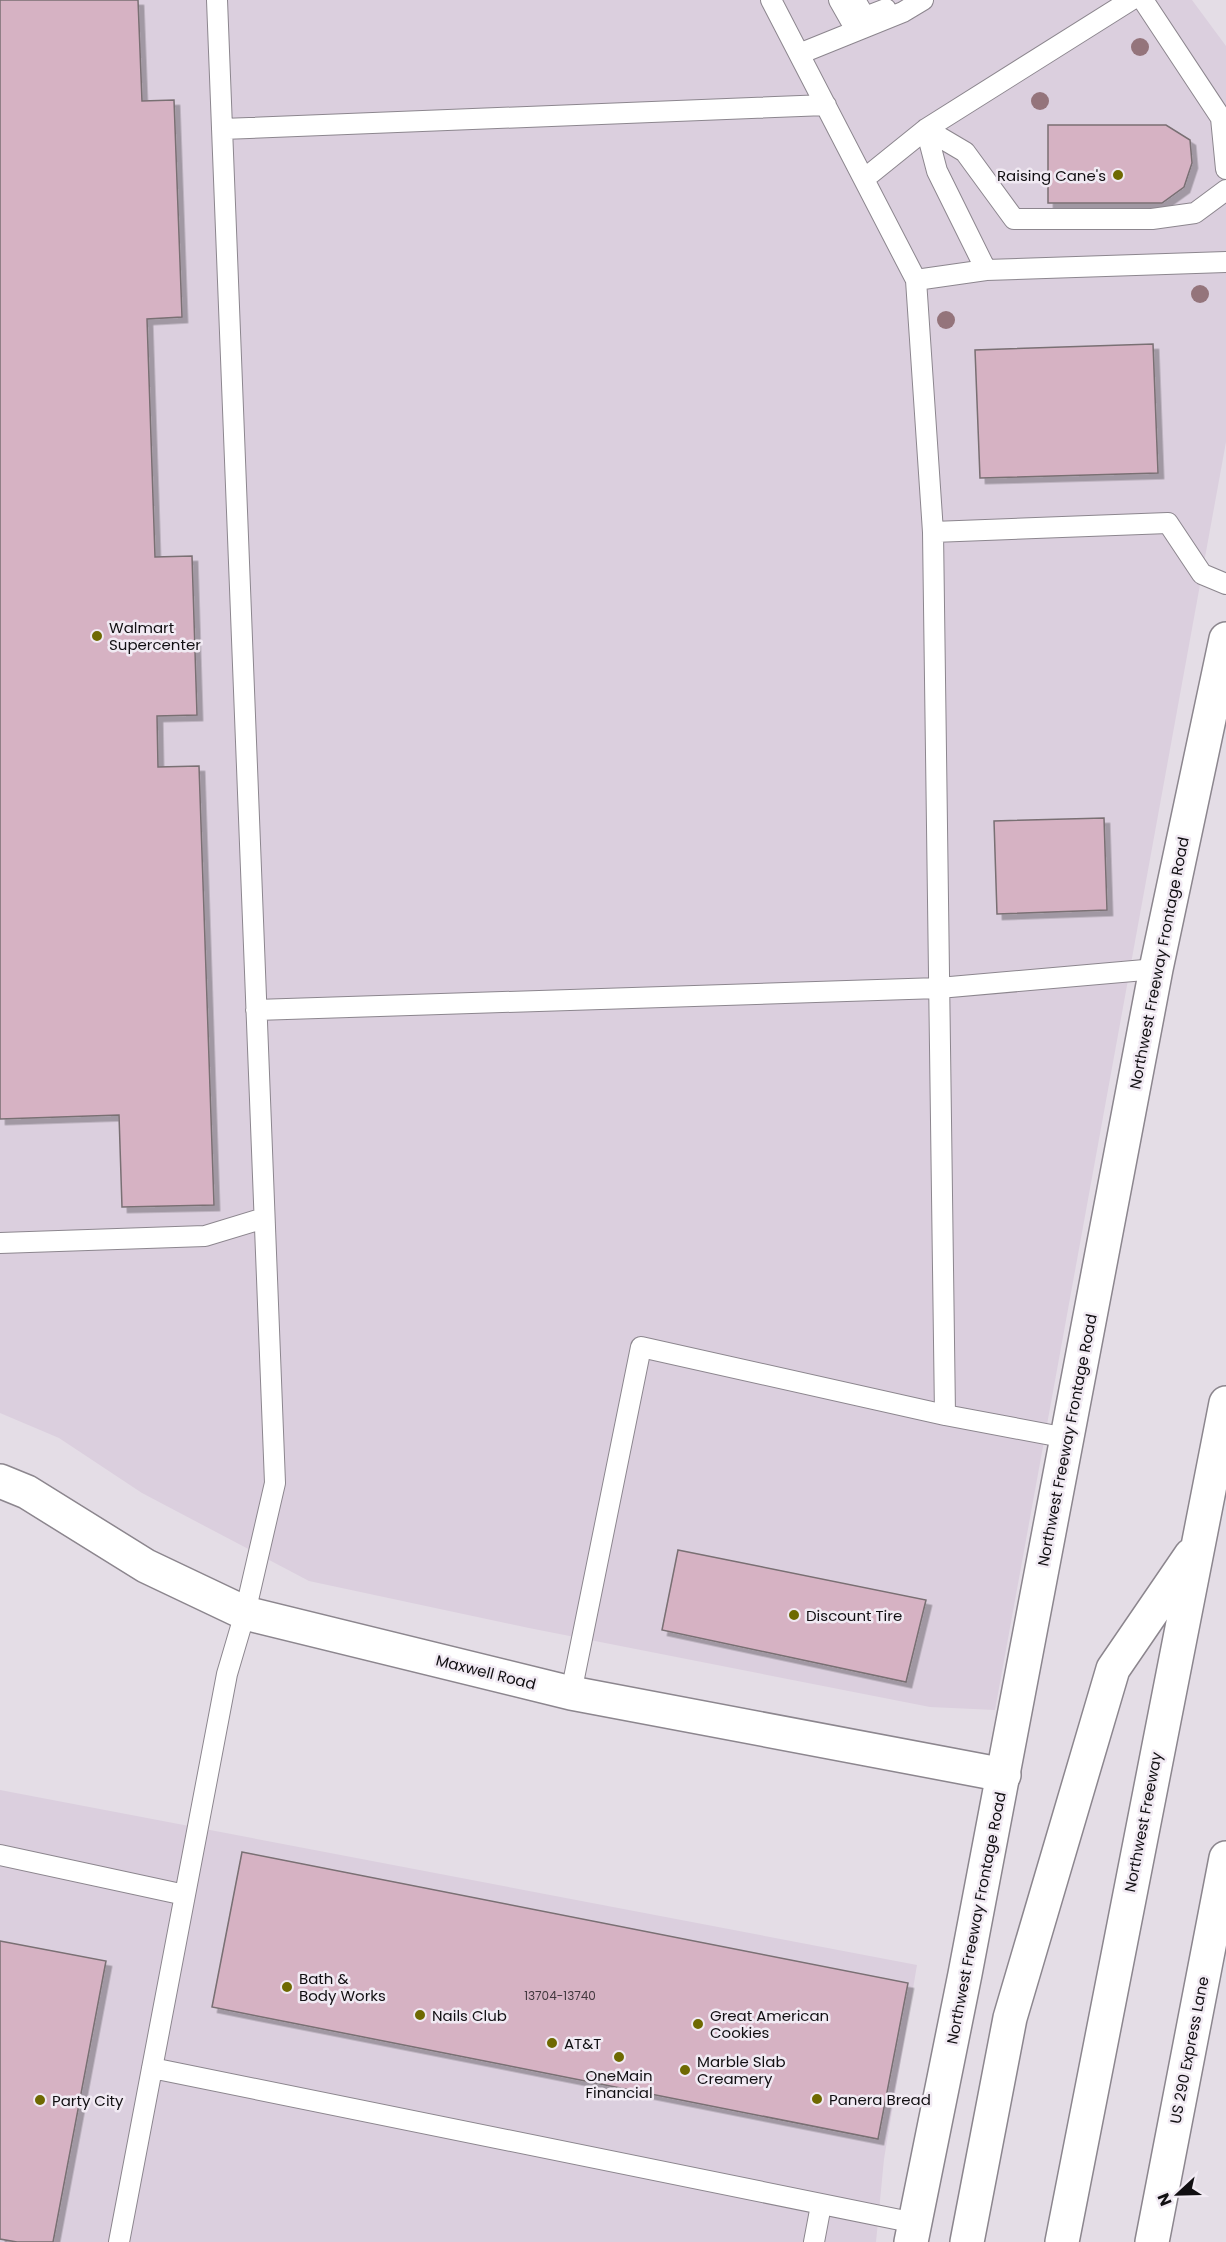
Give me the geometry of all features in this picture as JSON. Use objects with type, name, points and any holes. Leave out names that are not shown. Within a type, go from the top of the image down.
[{"type":"main road","name":"Northwest Freeway Frontage Road","points":[[913,2233],[1004,1774],[1156,969],[1226,639]]},
{"type":"main road","name":"Northwest Freeway","points":[[1062,2242],[1226,1403]]},
{"type":"main road","name":"Maxwell Road","points":[[0,1481],[27,1492],[146,1566],[245,1613],[571,1692],[1004,1774]]},
{"type":"main road","points":[[967,2242],[1010,2018],[1113,1669],[1198,1544]]},
{"type":"main road","name":"US 290 Express Lane","points":[[1152,2242],[1226,1858]]},
{"type":"lane","points":[[119,2242],[227,1674],[245,1613],[275,1484],[217,0]]},
{"type":"lane","points":[[771,0],[916,280],[933,532],[945,1415]]},
{"type":"lane","points":[[839,0],[856,30]]},
{"type":"lane","points":[[855,0],[865,17],[887,9],[901,0]]},
{"type":"lane","points":[[800,54],[903,12],[923,0]]},
{"type":"lane","points":[[864,179],[926,129],[1131,0]]},
{"type":"lane","points":[[1143,0],[1221,118],[1226,169]]},
{"type":"lane","points":[[222,129],[825,105]]},
{"type":"lane","points":[[926,129],[964,152],[1014,219],[1152,219],[1195,213],[1226,190]]},
{"type":"lane","points":[[926,129],[937,171],[986,270]]},
{"type":"lane","points":[[916,280],[986,270],[1226,262]]},
{"type":"lane","points":[[933,532],[1168,523],[1202,574],[1226,584]]},
{"type":"lane","points":[[256,1010],[939,988],[1156,969]]},
{"type":"lane","points":[[0,1243],[205,1236],[264,1218]]},
{"type":"lane","points":[[571,1692],[641,1347],[945,1415],[1067,1438]]},
{"type":"lane","points":[[0,1855],[185,1895]]},
{"type":"lane","points":[[152,2068],[821,2205],[913,2233]]},
{"type":"lane","points":[[814,2242],[821,2205]]},
{"type":"shaded area","points":[[0,0],[1192,0],[1226,46],[1226,442],[995,1710],[930,1707],[529,1628],[309,1581],[142,1493],[59,1438],[0,1413]]},
{"type":"shaded area","points":[[0,1790],[917,1965],[884,2159],[876,2242],[0,2242]]},
{"type":"building","name":"Walmart Supercenter","points":[[0,0],[138,0],[142,101],[174,100],[182,317],[147,319],[155,557],[192,556],[197,715],[157,716],[158,767],[199,766],[214,1205],[122,1207],[119,1115],[0,1119]]},
{"type":"building","name":"Raising Cane's","points":[[1048,125],[1166,125],[1190,140],[1192,163],[1184,187],[1162,203],[1048,203]]},
{"type":"building","points":[[1153,344],[1158,473],[980,478],[975,350]]},
{"type":"building","points":[[1104,818],[1107,910],[997,914],[994,821]]},
{"type":"building","name":"Discount Tire","points":[[678,1550],[926,1600],[906,1682],[662,1630]]},
{"type":"building","points":[[242,1852],[908,1983],[878,2139],[212,2007]]},
{"type":"building","name":"Party City","points":[[0,1941],[106,1961],[53,2242],[17,2242],[0,2239]]},
{"type":"place","name":"Raising Cane's","points":[[1118,175]]},
{"type":"place","name":"Walmart Supercenter","points":[[97,636]]},
{"type":"place","name":"Discount Tire","points":[[794,1615]]},
{"type":"place","name":"Bath & Body Works","points":[[287,1987]]},
{"type":"place","name":"Nails Club","points":[[420,2015]]},
{"type":"place","name":"Great American Cookies","points":[[698,2024]]},
{"type":"place","name":"AT&T","points":[[552,2043]]},
{"type":"place","name":"OneMain Financial","points":[[619,2057]]},
{"type":"place","name":"Marble Slab Creamery","points":[[685,2070]]},
{"type":"place","name":"Panera Bread","points":[[817,2099]]},
{"type":"place","name":"Party City","points":[[40,2100]]}]
